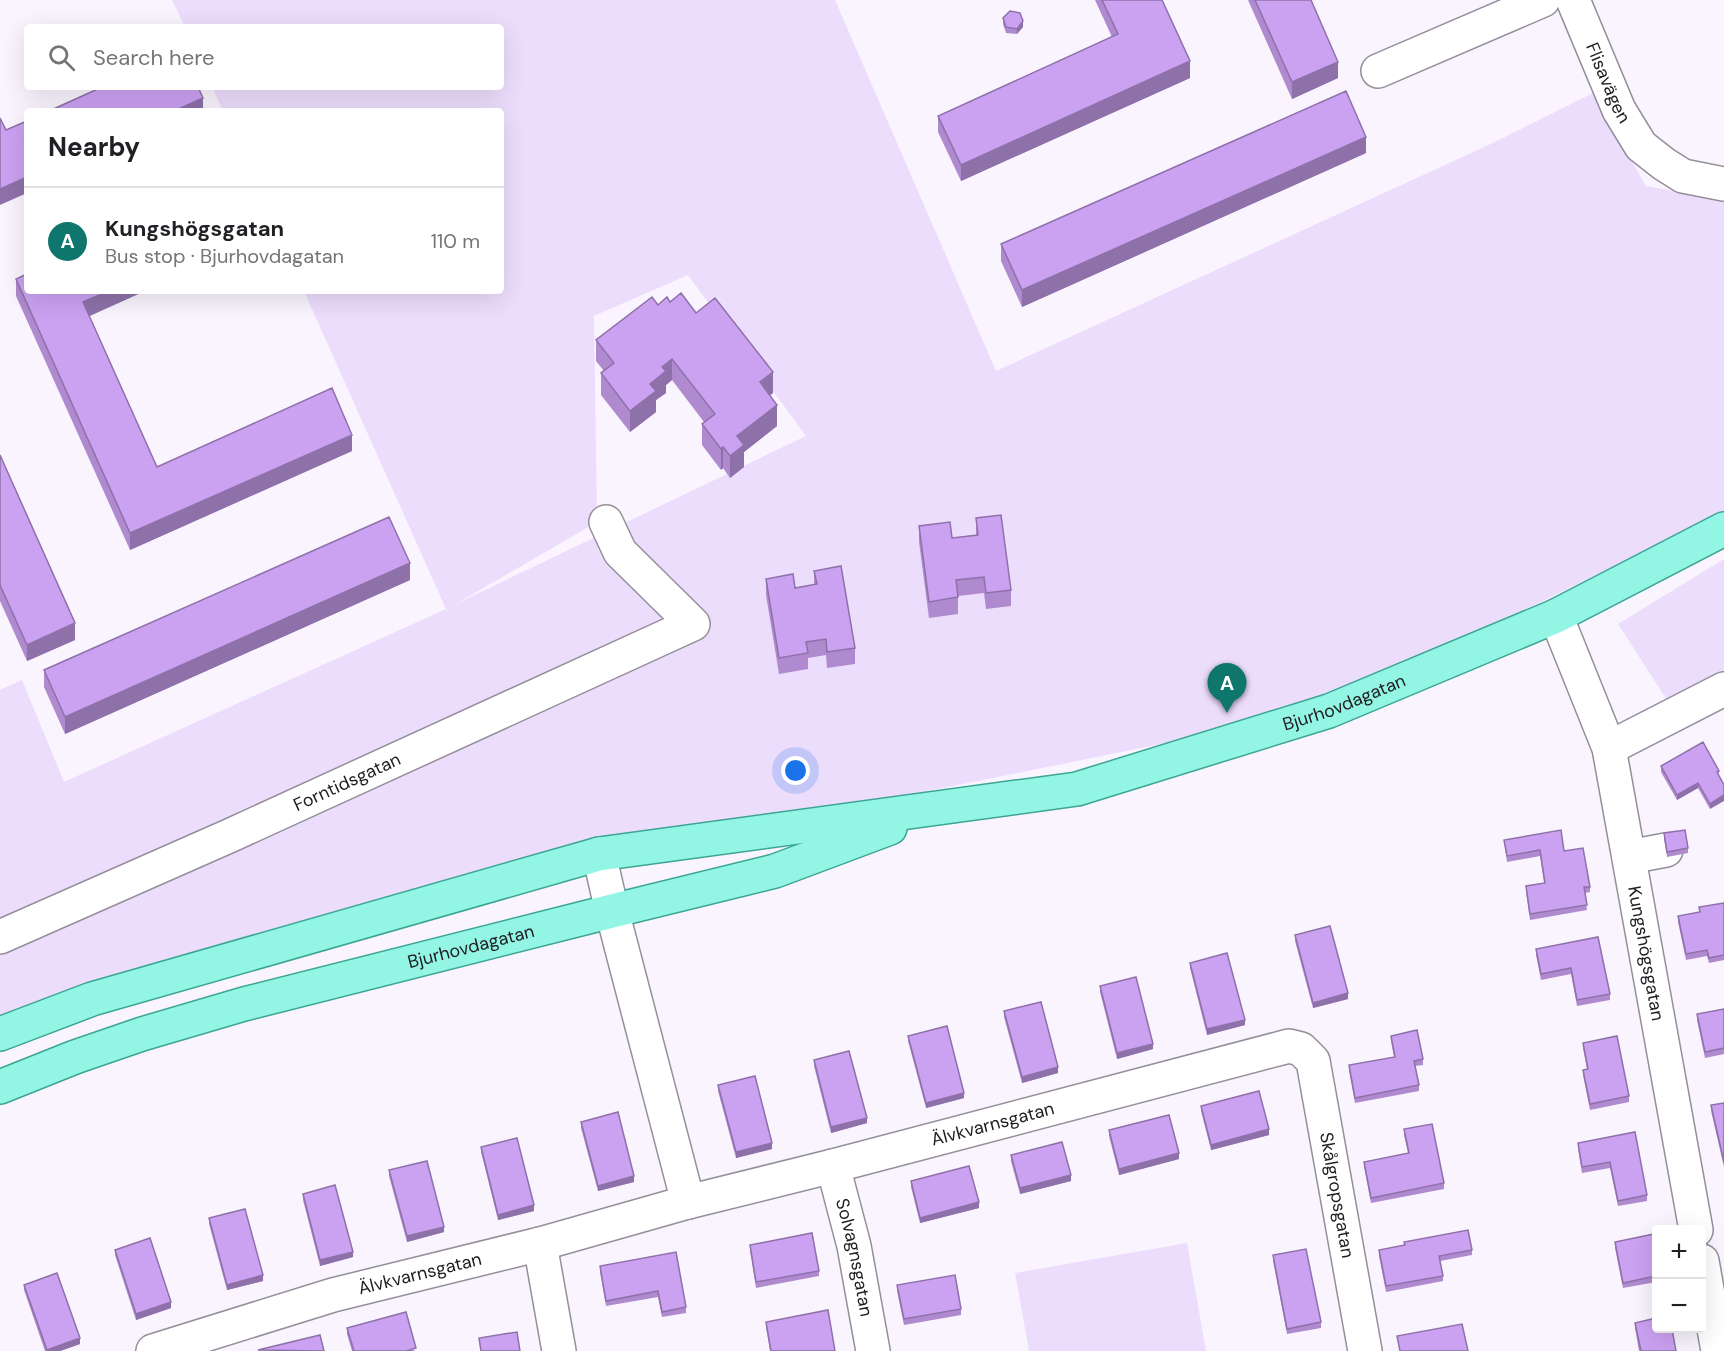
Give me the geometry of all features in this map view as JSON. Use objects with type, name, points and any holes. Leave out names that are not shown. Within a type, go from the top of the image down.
[{"type":"main road","name":"Bjurhovdagatan","points":[[0,1034],[92,999],[599,854],[1077,789],[1317,715],[1556,616],[1724,529]]},
{"type":"main road","name":"Bjurhovdagatan","points":[[0,1087],[75,1057],[142,1034],[244,1004],[775,872],[942,808]]},
{"type":"street","points":[[1378,71],[1543,0]]},
{"type":"street","name":"Flisavägen","points":[[1573,0],[1619,110],[1641,146],[1683,176],[1724,184]]},
{"type":"street","name":"Forntidsgatan","points":[[0,937],[240,831],[693,624],[620,552],[606,522]]},
{"type":"street","name":"Kungshögsgatan","points":[[1556,616],[1609,748],[1695,1225]]},
{"type":"street","points":[[1609,748],[1724,689]]},
{"type":"street","points":[[1629,857],[1666,850]]},
{"type":"street","points":[[599,854],[688,1202]]},
{"type":"street","name":"Älvkvarnsgatan","points":[[153,1351],[333,1295],[540,1244],[688,1202],[1290,1046],[1298,1048]]},
{"type":"street","name":"Skålgropsgatan","points":[[1298,1048],[1313,1062],[1365,1351]]},
{"type":"street","name":"Solvagnsgatan","points":[[833,1166],[854,1246],[873,1351]]},
{"type":"street","points":[[540,1244],[559,1351]]},
{"type":"street","points":[[1704,1279],[1718,1351]]},
{"type":"shaded area","points":[[172,0],[835,0],[996,371],[1495,142],[1593,93],[1646,186],[1724,200],[1724,511],[1537,604],[1269,719],[1206,735],[948,787],[598,849],[0,1017],[0,690],[22,680],[64,782],[446,609],[305,294],[504,294],[504,108],[222,108],[213,90],[504,90],[504,24],[184,24]],"holes":[[[688,275],[806,436],[456,604],[597,522],[594,316]]]},
{"type":"shaded area","points":[[1724,559],[1724,670],[1667,700],[1618,624]]},
{"type":"shaded area","points":[[1187,1243],[1206,1351],[1029,1351],[1015,1273]]},
{"type":"building","points":[[1102,0],[1162,0],[1190,61],[961,165],[938,116],[1118,34]]},
{"type":"building","points":[[1255,0],[1311,0],[1338,62],[1292,82]]},
{"type":"building","points":[[1010,11],[1020,13],[1023,21],[1017,29],[1006,27],[1003,18]]},
{"type":"building","points":[[95,90],[199,90],[203,98],[181,108],[56,108]]},
{"type":"building","points":[[1346,91],[1366,137],[1022,290],[1001,244]]},
{"type":"building","points":[[0,118],[6,130],[24,122],[24,178],[0,189]]},
{"type":"building","points":[[24,275],[24,294],[102,294],[83,302],[157,467],[332,388],[352,435],[130,533],[16,279]]},
{"type":"building","points":[[681,293],[696,313],[715,298],[773,372],[760,382],[777,405],[737,436],[744,445],[730,456],[723,447],[721,449],[702,424],[715,414],[672,359],[662,367],[666,371],[650,384],[656,391],[630,411],[601,373],[614,363],[596,340],[652,297],[658,305],[667,297],[670,302]]},
{"type":"building","points":[[0,455],[75,623],[27,645],[0,585]]},
{"type":"building","points":[[1001,515],[1011,590],[986,593],[984,577],[956,580],[958,597],[929,602],[919,526],[950,522],[952,538],[978,535],[976,518]]},
{"type":"building","points":[[389,517],[410,563],[65,717],[44,670]]},
{"type":"building","points":[[841,566],[855,648],[827,652],[826,639],[806,642],[808,653],[779,658],[766,579],[793,574],[795,588],[817,584],[814,571]]},
{"type":"building","points":[[1703,742],[1724,785],[1724,795],[1710,804],[1698,783],[1677,795],[1661,766]]},
{"type":"building","points":[[1561,830],[1564,851],[1583,848],[1590,887],[1584,887],[1587,905],[1530,914],[1526,886],[1545,883],[1540,850],[1507,856],[1504,840]]},
{"type":"building","points":[[1685,830],[1688,848],[1667,852],[1664,833]]},
{"type":"building","points":[[1724,903],[1724,955],[1709,958],[1707,950],[1686,954],[1678,916],[1700,912],[1699,907]]},
{"type":"building","points":[[1330,926],[1348,993],[1313,1003],[1295,935]]},
{"type":"building","points":[[1598,937],[1610,994],[1577,1000],[1571,968],[1541,974],[1536,949]]},
{"type":"building","points":[[1227,953],[1245,1020],[1207,1029],[1190,963]]},
{"type":"building","points":[[1136,977],[1153,1044],[1117,1053],[1100,986]]},
{"type":"building","points":[[1041,1002],[1058,1067],[1022,1077],[1004,1011]]},
{"type":"building","points":[[1724,1009],[1724,1048],[1705,1052],[1697,1014]]},
{"type":"building","points":[[947,1026],[964,1093],[926,1103],[908,1036]]},
{"type":"building","points":[[1417,1030],[1423,1059],[1414,1061],[1419,1085],[1355,1098],[1349,1065],[1395,1057],[1391,1036]]},
{"type":"building","points":[[1617,1036],[1629,1096],[1590,1104],[1583,1070],[1588,1069],[1583,1043]]},
{"type":"building","points":[[849,1051],[867,1118],[831,1127],[814,1060]]},
{"type":"building","points":[[755,1076],[772,1143],[736,1152],[718,1085]]},
{"type":"building","points":[[1259,1091],[1269,1129],[1211,1145],[1201,1106]]},
{"type":"building","points":[[1724,1103],[1724,1162],[1711,1105]]},
{"type":"building","points":[[618,1112],[634,1176],[598,1186],[581,1122]]},
{"type":"building","points":[[1169,1115],[1179,1153],[1119,1169],[1109,1130]]},
{"type":"building","points":[[1432,1124],[1444,1183],[1371,1198],[1364,1162],[1409,1153],[1404,1129]]},
{"type":"building","points":[[1635,1132],[1647,1195],[1618,1201],[1610,1162],[1582,1167],[1578,1143]]},
{"type":"building","points":[[517,1138],[534,1205],[498,1215],[481,1147]]},
{"type":"building","points":[[1062,1142],[1071,1175],[1020,1188],[1011,1155]]},
{"type":"building","points":[[427,1161],[444,1227],[407,1236],[389,1170]]},
{"type":"building","points":[[969,1166],[979,1202],[920,1218],[911,1181]]},
{"type":"building","points":[[335,1185],[353,1252],[320,1260],[303,1194]]},
{"type":"building","points":[[245,1209],[263,1275],[227,1285],[209,1218]]},
{"type":"building","points":[[1468,1230],[1472,1250],[1439,1256],[1443,1276],[1386,1286],[1379,1250],[1405,1245],[1404,1242]]},
{"type":"building","points":[[812,1233],[819,1271],[756,1282],[750,1245]]},
{"type":"building","points":[[1652,1234],[1652,1277],[1623,1283],[1615,1242]]},
{"type":"building","points":[[150,1238],[171,1302],[136,1314],[115,1250]]},
{"type":"building","points":[[1306,1249],[1321,1322],[1287,1329],[1273,1255]]},
{"type":"building","points":[[676,1252],[686,1307],[662,1312],[658,1291],[606,1301],[600,1266]]},
{"type":"building","points":[[57,1273],[80,1338],[47,1350],[24,1285]]},
{"type":"building","points":[[955,1275],[961,1309],[904,1319],[897,1285]]},
{"type":"building","points":[[828,1310],[835,1351],[771,1351],[766,1322]]},
{"type":"building","points":[[406,1312],[416,1348],[406,1351],[354,1351],[347,1328]]},
{"type":"building","points":[[1652,1319],[1652,1333],[1673,1333],[1676,1351],[1641,1351],[1635,1323]]},
{"type":"building","points":[[1462,1324],[1468,1351],[1400,1351],[1397,1336]]},
{"type":"building","points":[[517,1332],[520,1351],[481,1351],[479,1338]]},
{"type":"building","points":[[320,1335],[324,1351],[258,1350]]},
{"type":"place","name":"Kungshögsgatan","points":[[1227,713]]}]
